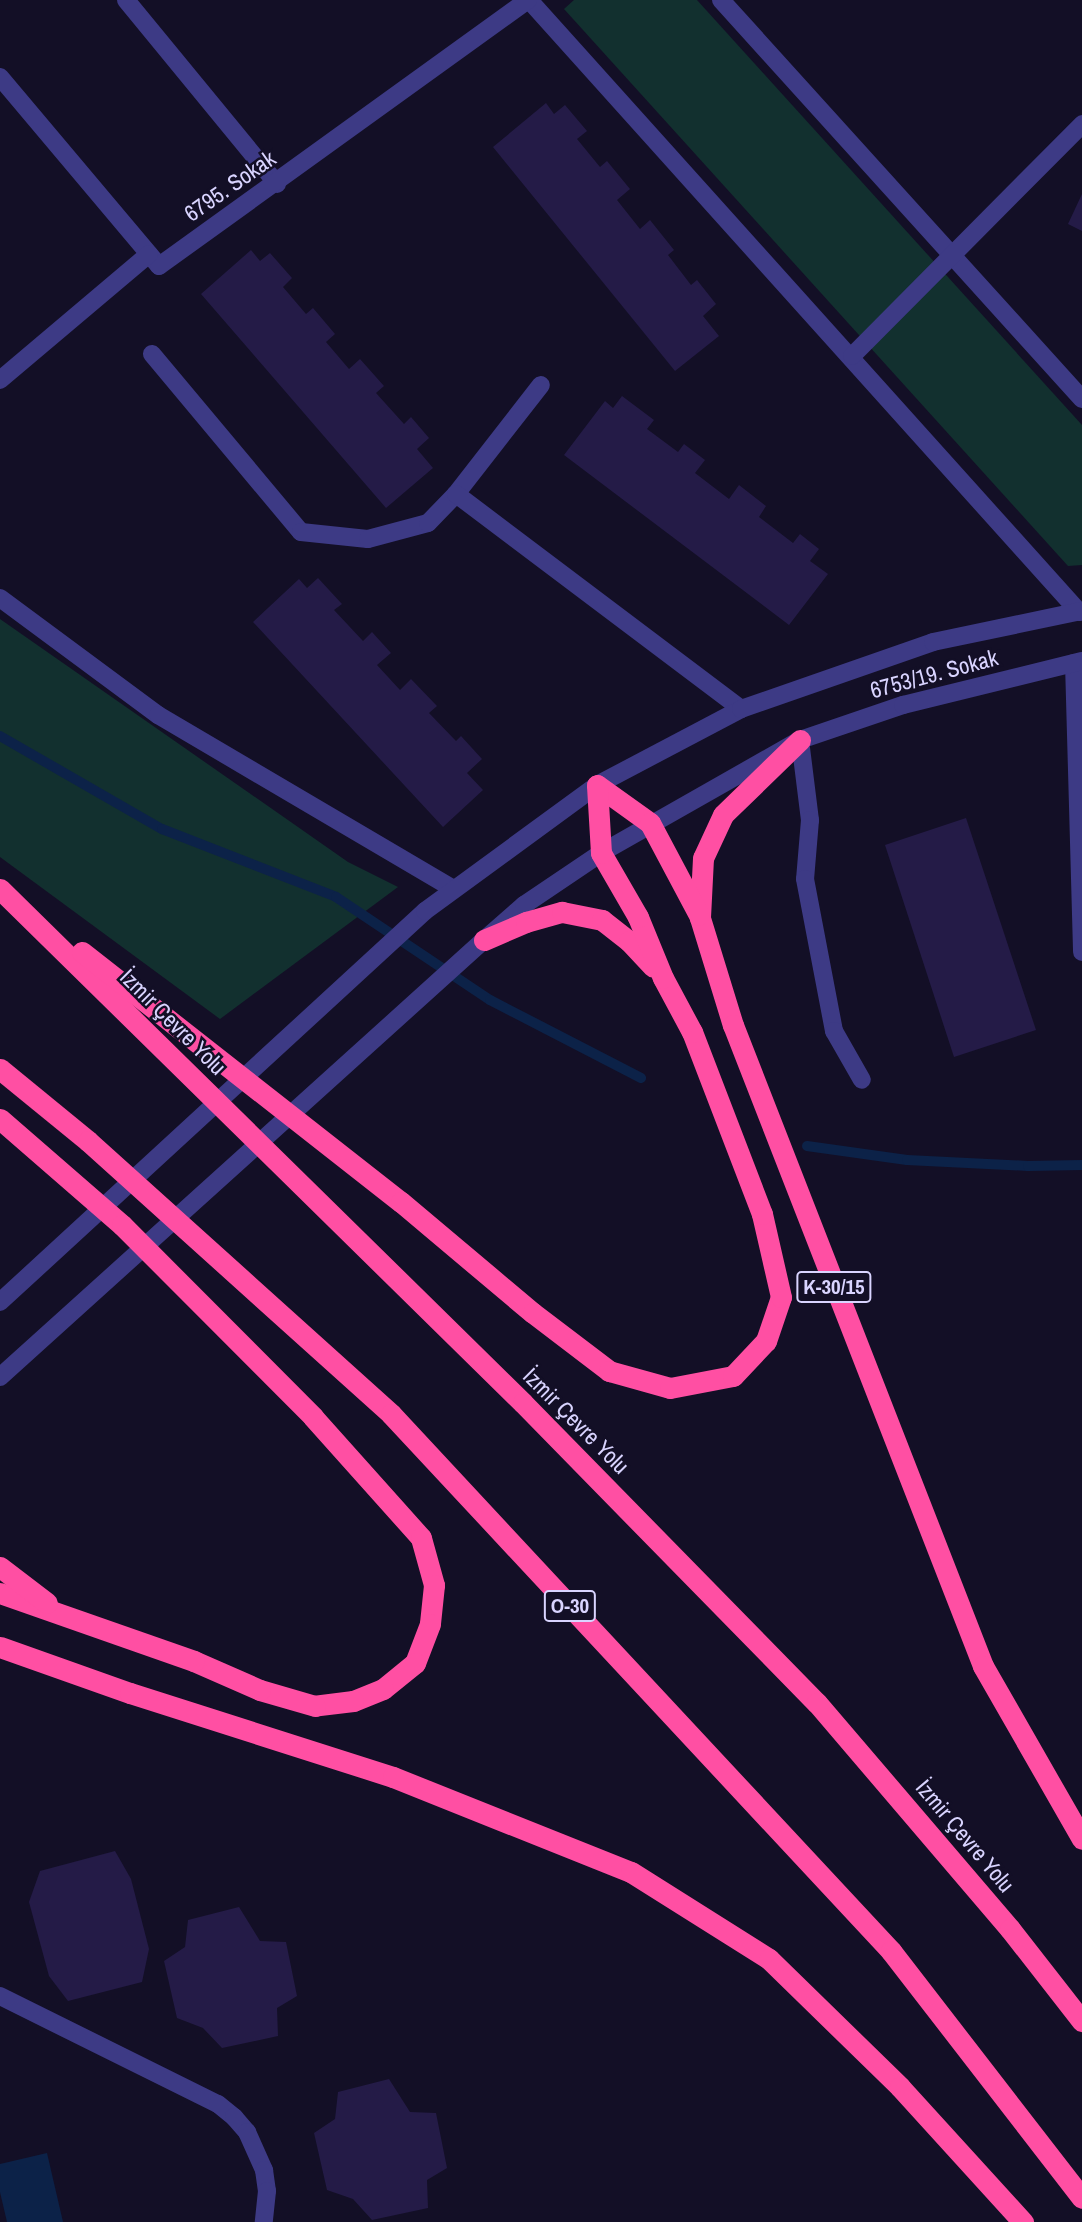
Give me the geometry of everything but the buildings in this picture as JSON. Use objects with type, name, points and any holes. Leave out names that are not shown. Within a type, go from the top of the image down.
[{"type":"highway","name":"K-30/15","points":[[800,740],[723,815],[702,858],[700,918],[743,1051],[983,1666],[1082,1839]]},
{"type":"highway","points":[[597,785],[650,823],[700,918]]},
{"type":"highway","points":[[1,890],[401,1202],[533,1313],[609,1371],[670,1388],[733,1377],[766,1342],[781,1297],[762,1214],[692,1032],[663,978],[638,917],[601,853],[597,785]]},
{"type":"highway","name":"İzmir Çevre Yolu","points":[[1,890],[523,1404],[817,1703],[1010,1929],[1082,2021]]},
{"type":"highway","points":[[484,940],[526,922],[562,912],[602,919],[629,941],[663,978]]},
{"type":"highway","name":"O-30","points":[[0,1069],[88,1141],[391,1414],[891,1951],[1082,2198]]},
{"type":"highway","points":[[0,1119],[122,1225],[313,1417],[421,1538],[434,1584],[430,1623],[415,1662],[383,1689],[353,1701],[315,1706],[261,1690],[194,1661],[0,1593]]},
{"type":"highway","points":[[0,1567],[63,1615]]},
{"type":"highway","points":[[0,1647],[130,1693],[393,1777],[631,1872],[769,1959],[900,2087],[1023,2222]]},
{"type":"street","points":[[126,0],[277,184]]},
{"type":"street","points":[[0,1302],[425,911],[597,785],[741,709],[933,642],[1080,611],[528,0]]},
{"type":"street","name":"6795. Sokak","points":[[149,254],[159,266],[277,184],[528,0]]},
{"type":"street","points":[[721,0],[1082,399]]},
{"type":"street","points":[[0,77],[149,254],[0,380]]},
{"type":"street","points":[[852,356],[951,253],[1082,124]]},
{"type":"street","points":[[152,354],[301,531],[368,539],[428,523],[456,494],[541,385]]},
{"type":"street","points":[[456,494],[741,709]]},
{"type":"street","points":[[0,598],[158,715],[453,889]]},
{"type":"street","points":[[1078,662],[1082,952]]},
{"type":"street","name":"6753/19. Sokak","points":[[0,1377],[455,965],[524,905],[601,853],[800,740],[903,705],[1078,662]]},
{"type":"street","points":[[800,740],[810,820],[805,879],[834,1031],[862,1080]]},
{"type":"street","points":[[0,1996],[218,2104],[234,2117],[247,2132],[264,2170],[267,2191],[264,2222]]},
{"type":"green space","points":[[574,0],[697,0],[1082,425],[1082,565],[1068,566],[564,9]]},
{"type":"green space","points":[[0,619],[348,862],[398,887],[220,1019],[0,857]]},
{"type":"water","points":[[47,2153],[63,2222],[7,2222],[0,2192],[0,2164]]},
{"type":"waterway","points":[[0,736],[162,829],[336,897],[490,1000],[641,1078]]},
{"type":"waterway","points":[[807,1146],[907,1160],[1028,1166],[1082,1165]]}]
